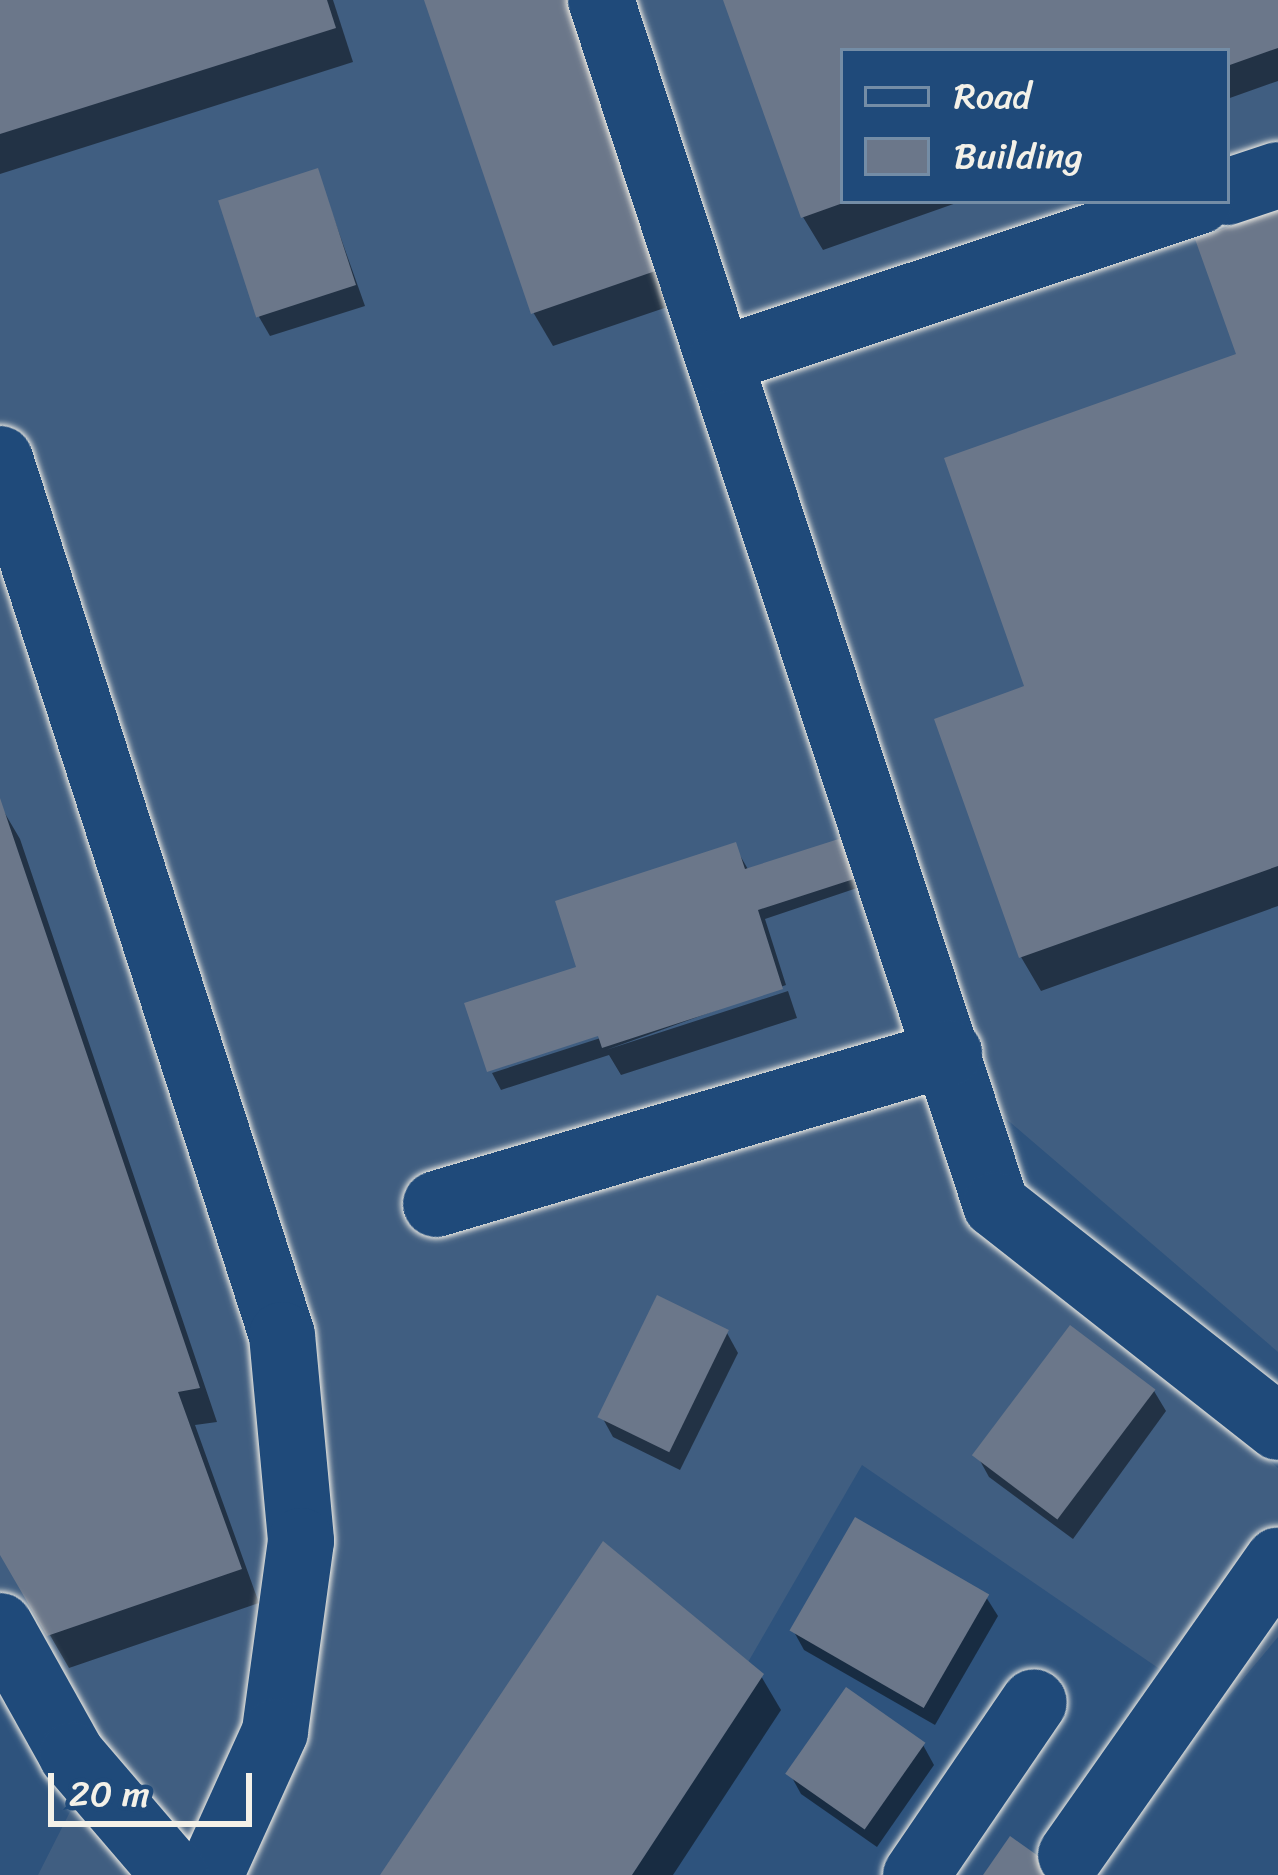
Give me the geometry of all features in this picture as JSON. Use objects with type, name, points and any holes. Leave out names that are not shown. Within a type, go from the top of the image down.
[{"type":"street","points":[[601,0],[888,859],[997,1205],[1278,1427]]},
{"type":"street","points":[[1230,191],[1278,175]]},
{"type":"street","points":[[721,360],[1190,204]]},
{"type":"street","points":[[0,459],[282,1335],[301,1541],[275,1732],[210,1875]]},
{"type":"street","points":[[436,1204],[949,1053]]},
{"type":"street","points":[[1071,1855],[1278,1560]]},
{"type":"street","points":[[0,1626],[72,1755],[175,1875]]},
{"type":"street","points":[[916,1875],[1034,1702]]},
{"type":"shaded area","points":[[0,0],[573,0],[977,1209],[1278,1468],[1278,1637],[1218,1709],[862,1465],[625,1875],[38,1875],[76,1800],[0,1686]]},
{"type":"shaded area","points":[[630,0],[1278,0],[1278,1352],[989,1104]]},
{"type":"building","points":[[0,0],[327,0],[336,28],[0,134]]},
{"type":"building","points":[[424,0],[573,0],[664,268],[531,314]]},
{"type":"building","points":[[723,0],[1278,0],[1278,48],[1230,65],[1230,48],[840,48],[840,204],[801,218]]},
{"type":"building","points":[[318,168],[356,285],[256,317],[218,200]]},
{"type":"building","points":[[1278,209],[1278,866],[1019,958],[934,719],[1024,686],[944,458],[1236,354],[1195,239]]},
{"type":"building","points":[[0,798],[200,1388],[178,1392],[242,1569],[47,1636],[0,1555]]},
{"type":"building","points":[[848,836],[860,877],[758,910],[783,989],[602,1048],[598,1036],[487,1072],[464,1003],[576,967],[555,901],[736,842],[745,869]]},
{"type":"building","points":[[657,1295],[729,1330],[669,1452],[597,1417]]},
{"type":"building","points":[[1070,1325],[1155,1389],[1057,1520],[972,1455]]},
{"type":"building","points":[[855,1517],[989,1594],[924,1708],[790,1630]]},
{"type":"building","points":[[603,1541],[764,1674],[632,1875],[380,1875]]},
{"type":"building","points":[[846,1687],[925,1743],[865,1829],[785,1774]]},
{"type":"building","points":[[1010,1836],[1065,1875],[983,1875]]}]
